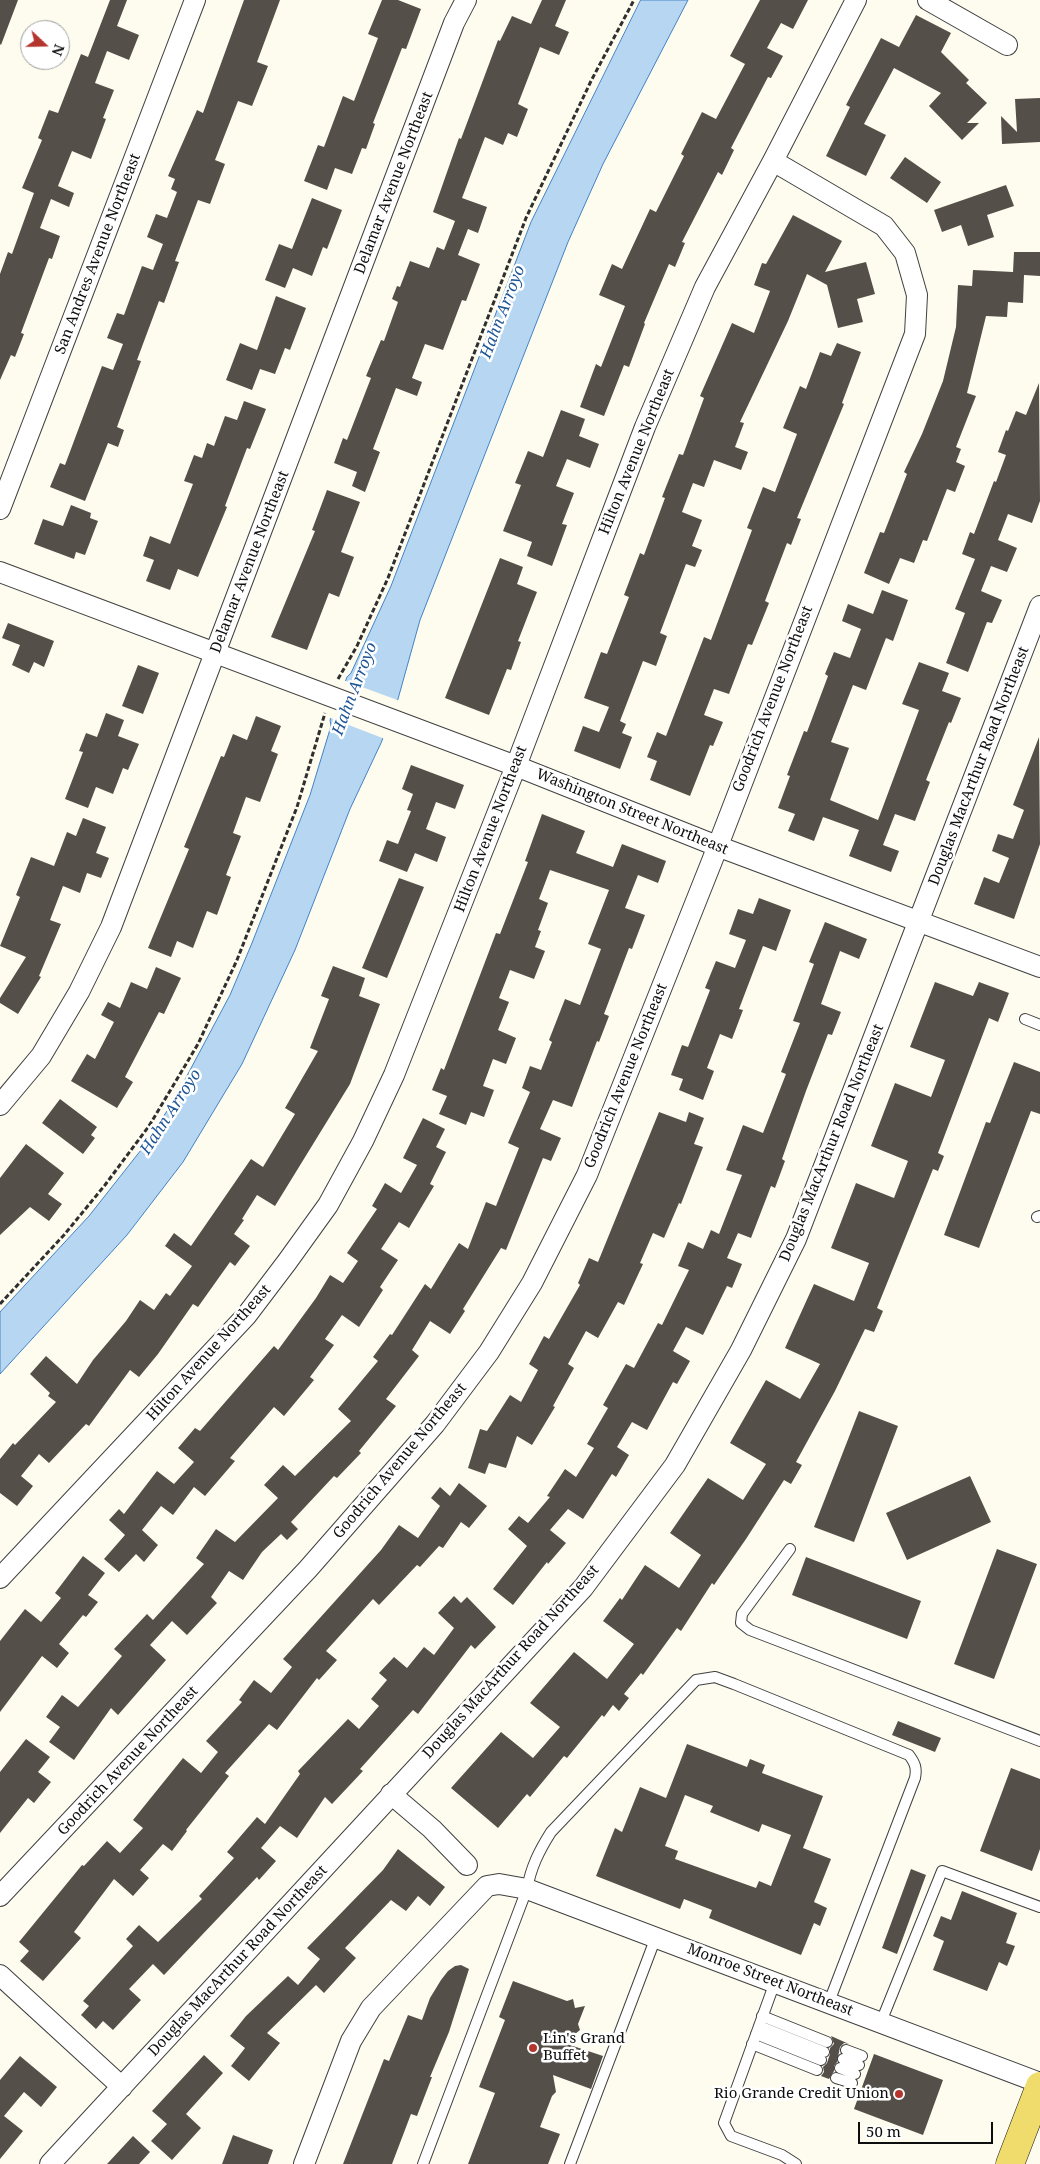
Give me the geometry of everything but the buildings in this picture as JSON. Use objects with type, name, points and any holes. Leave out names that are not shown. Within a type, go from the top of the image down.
[{"type":"main road","points":[[1010,2164],[1040,2084]]},
{"type":"street","name":"San Andres Avenue Northeast","points":[[0,508],[196,0]]},
{"type":"street","name":"Delamar Avenue Northeast","points":[[0,1106],[41,1056],[79,992],[111,927],[454,23],[466,0]]},
{"type":"street","name":"Hilton Avenue Northeast","points":[[0,1578],[246,1316],[328,1204],[363,1141],[394,1075],[516,766],[645,427],[705,287],[773,161],[856,0]]},
{"type":"street","points":[[928,0],[1007,44]]},
{"type":"street","name":"Goodrich Avenue Northeast","points":[[0,1896],[308,1569],[435,1424],[489,1352],[532,1283],[587,1175],[717,846],[915,334],[917,295],[904,254],[884,226],[773,161]]},
{"type":"street","name":"Washington Street Northeast","points":[[0,572],[516,766],[717,846],[1040,967]]},
{"type":"street","name":"Douglas MacArthur Road Northeast","points":[[50,2164],[583,1588],[675,1465],[741,1350],[796,1239],[1040,606]]},
{"type":"street","points":[[391,1794],[432,1830],[467,1865]]},
{"type":"street","name":"Monroe Street Northeast","points":[[304,2164],[351,2040],[371,2008],[489,1883],[527,1889],[829,2002],[1040,2084]]},
{"type":"street","points":[[0,1975],[122,2087]]},
{"type":"lane","points":[[1025,1019],[1040,1025]]},
{"type":"lane","points":[[790,1549],[742,1614],[741,1623],[750,1630],[1040,1741]]},
{"type":"lane","points":[[423,2164],[527,1889],[530,1870],[537,1854],[551,1832],[665,1710],[696,1680],[715,1677],[734,1684],[909,1755],[915,1762],[917,1770],[915,1778],[829,2002]]},
{"type":"lane","points":[[881,2022],[942,1870],[1040,1908]]},
{"type":"lane","points":[[570,2164],[656,1937]]},
{"type":"lane","points":[[775,1982],[724,2118],[725,2128],[731,2136],[782,2155],[796,2164]]},
{"type":"lane","points":[[759,2025],[822,2056]]},
{"type":"lane","points":[[759,2025],[822,2056]]},
{"type":"lane","points":[[752,2044],[822,2056]]},
{"type":"lane","points":[[857,2070],[841,2064],[857,2070]]},
{"type":"path","points":[[0,1304],[64,1235],[105,1185],[154,1118],[198,1044],[238,960],[297,807],[333,697],[388,578],[526,218],[591,81],[634,0]]},
{"type":"water","name":"Hahn Arroyo","points":[[641,0],[688,0],[603,164],[568,242],[420,620],[398,699],[381,743],[350,809],[295,950],[242,1064],[183,1162],[127,1235],[0,1374],[0,1312],[89,1216],[141,1150],[173,1102],[230,995],[310,795],[331,726],[330,720],[347,677],[351,673],[391,586],[531,222]]},
{"type":"pier","points":[[343,680],[400,701],[385,739],[328,717]]},
{"type":"place","name":"Lin's Grand Buffet","points":[[533,2048]]},
{"type":"place","name":"Rio Grande Credit Union","points":[[899,2094]]}]
